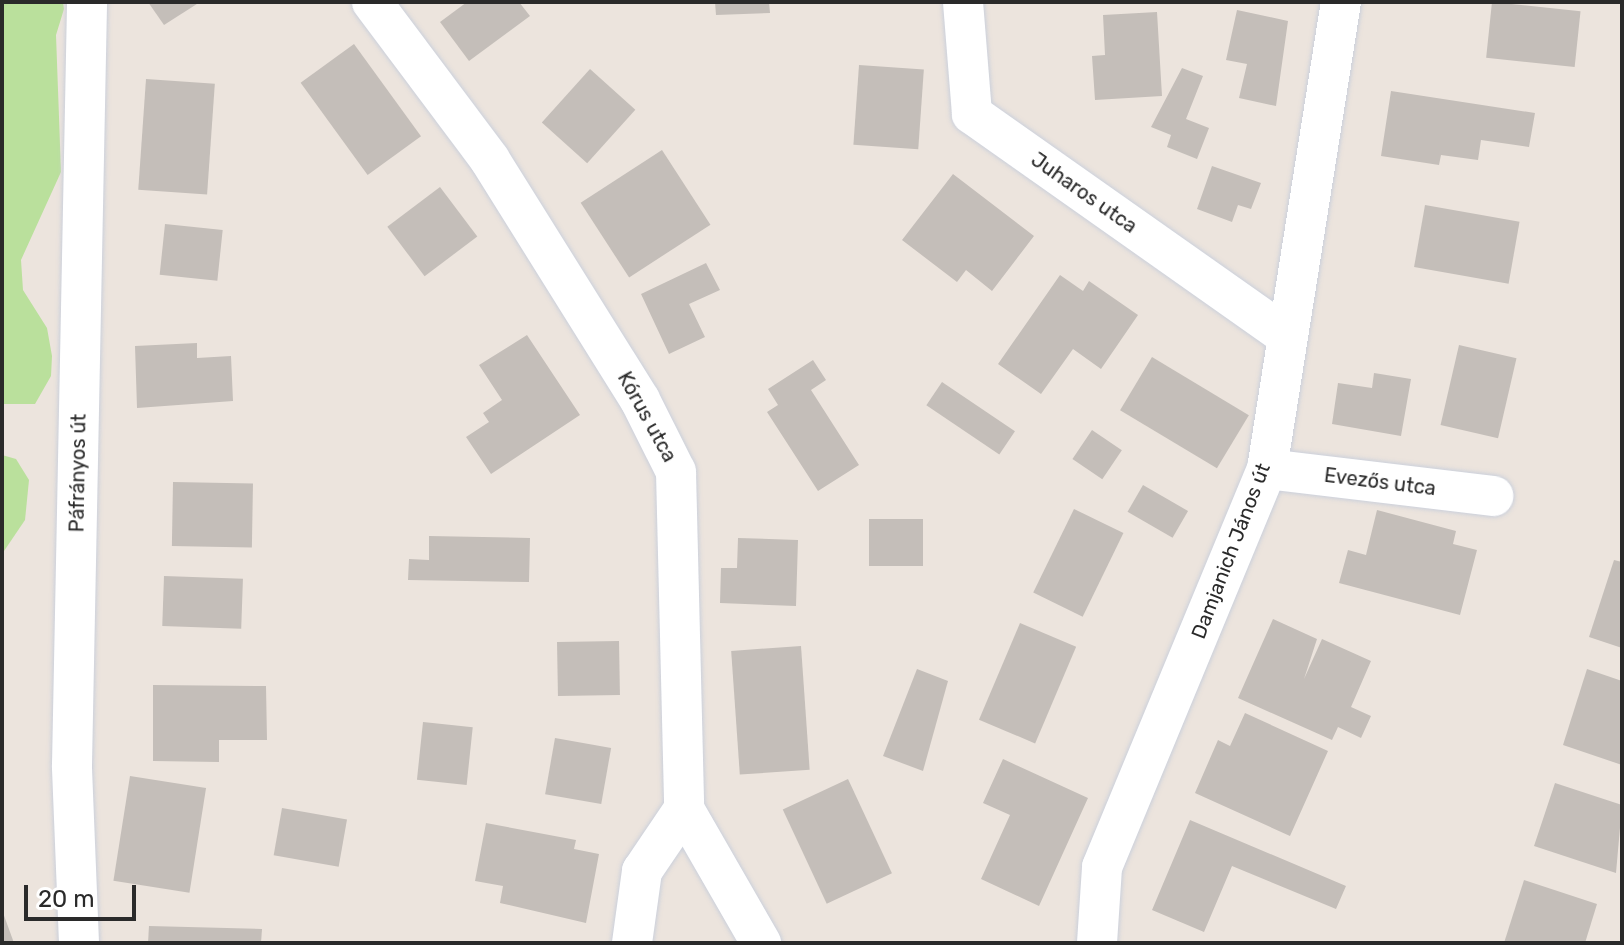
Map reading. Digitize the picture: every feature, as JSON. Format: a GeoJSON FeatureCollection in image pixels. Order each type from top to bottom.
{"type":"FeatureCollection","features":[{"type":"Feature","properties":{"kind":"street","name":"Páfrányos út"},"geometry":{"type":"LineString","coordinates":[[79,943],[72,765],[87,2]]}},
{"type":"Feature","properties":{"kind":"street","name":"Kórus utca"},"geometry":{"type":"LineString","coordinates":[[372,2],[490,160],[640,400],[676,472],[684,809]]}},
{"type":"Feature","properties":{"kind":"street","name":"Juharos utca"},"geometry":{"type":"LineString","coordinates":[[963,2],[972,114],[1287,336]]}},
{"type":"Feature","properties":{"kind":"street","name":"Damjanich János út"},"geometry":{"type":"LineString","coordinates":[[1097,943],[1102,867],[1267,469],[1341,2]]}},
{"type":"Feature","properties":{"kind":"street","name":"Evezős utca"},"geometry":{"type":"LineString","coordinates":[[1267,469],[1493,496]]}},
{"type":"Feature","properties":{"kind":"street"},"geometry":{"type":"LineString","coordinates":[[632,943],[642,871],[684,809],[761,943]]}},
{"type":"Feature","properties":{"kind":"green space"},"geometry":{"type":"Polygon","coordinates":[[[2,2],[63,2],[64,9],[56,35],[61,172],[21,260],[23,290],[47,328],[52,356],[51,376],[35,404],[2,404],[2,2]]]}},
{"type":"Feature","properties":{"kind":"green space"},"geometry":{"type":"Polygon","coordinates":[[[2,455],[16,459],[29,480],[25,520],[2,554],[2,455]]]}},
{"type":"Feature","properties":{"kind":"building"},"geometry":{"type":"Polygon","coordinates":[[[148,2],[200,2],[164,25],[148,2]]]}},
{"type":"Feature","properties":{"kind":"building"},"geometry":{"type":"Polygon","coordinates":[[[467,2],[519,2],[530,16],[469,61],[440,22],[467,2]]]}},
{"type":"Feature","properties":{"kind":"building"},"geometry":{"type":"Polygon","coordinates":[[[715,2],[769,2],[770,13],[716,15],[715,2]]]}},
{"type":"Feature","properties":{"kind":"building"},"geometry":{"type":"Polygon","coordinates":[[[1492,2],[1581,11],[1575,67],[1486,58],[1492,2]]]}},
{"type":"Feature","properties":{"kind":"building"},"geometry":{"type":"Polygon","coordinates":[[[1237,10],[1288,21],[1276,106],[1239,98],[1247,64],[1226,60],[1237,10]]]}},
{"type":"Feature","properties":{"kind":"building"},"geometry":{"type":"Polygon","coordinates":[[[1157,12],[1162,96],[1095,100],[1092,56],[1105,55],[1103,15],[1157,12]]]}},
{"type":"Feature","properties":{"kind":"building"},"geometry":{"type":"Polygon","coordinates":[[[354,44],[421,136],[368,175],[301,83],[354,44]]]}},
{"type":"Feature","properties":{"kind":"building"},"geometry":{"type":"Polygon","coordinates":[[[859,65],[924,70],[918,149],[853,145],[859,65]]]}},
{"type":"Feature","properties":{"kind":"building"},"geometry":{"type":"Polygon","coordinates":[[[1182,68],[1203,76],[1186,119],[1209,128],[1197,159],[1167,147],[1171,135],[1151,127],[1182,68]]]}},
{"type":"Feature","properties":{"kind":"building"},"geometry":{"type":"Polygon","coordinates":[[[590,69],[635,110],[587,163],[542,123],[590,69]]]}},
{"type":"Feature","properties":{"kind":"building"},"geometry":{"type":"Polygon","coordinates":[[[146,79],[215,84],[207,195],[138,190],[146,79]]]}},
{"type":"Feature","properties":{"kind":"building"},"geometry":{"type":"Polygon","coordinates":[[[1391,91],[1535,113],[1529,147],[1481,140],[1478,160],[1441,155],[1439,165],[1381,156],[1391,91]]]}},
{"type":"Feature","properties":{"kind":"building"},"geometry":{"type":"Polygon","coordinates":[[[662,150],[710,225],[629,277],[581,203],[662,150]]]}},
{"type":"Feature","properties":{"kind":"building"},"geometry":{"type":"Polygon","coordinates":[[[1212,166],[1261,183],[1251,209],[1238,205],[1232,222],[1197,209],[1212,166]]]}},
{"type":"Feature","properties":{"kind":"building"},"geometry":{"type":"Polygon","coordinates":[[[953,174],[1034,236],[992,291],[966,270],[957,282],[902,240],[953,174]]]}},
{"type":"Feature","properties":{"kind":"building"},"geometry":{"type":"Polygon","coordinates":[[[440,187],[477,237],[425,276],[387,227],[440,187]]]}},
{"type":"Feature","properties":{"kind":"building"},"geometry":{"type":"Polygon","coordinates":[[[1425,205],[1520,222],[1509,284],[1414,267],[1425,205]]]}},
{"type":"Feature","properties":{"kind":"building"},"geometry":{"type":"Polygon","coordinates":[[[165,224],[223,230],[217,281],[160,275],[165,224]]]}},
{"type":"Feature","properties":{"kind":"building"},"geometry":{"type":"Polygon","coordinates":[[[706,263],[720,290],[689,304],[705,337],[669,354],[641,294],[706,263]]]}},
{"type":"Feature","properties":{"kind":"building"},"geometry":{"type":"Polygon","coordinates":[[[1060,275],[1083,291],[1089,281],[1138,315],[1101,369],[1073,349],[1041,394],[998,364],[1060,275]]]}},
{"type":"Feature","properties":{"kind":"building"},"geometry":{"type":"Polygon","coordinates":[[[527,335],[580,415],[491,474],[466,437],[489,422],[483,413],[502,400],[479,365],[527,335]]]}},
{"type":"Feature","properties":{"kind":"building"},"geometry":{"type":"Polygon","coordinates":[[[197,343],[197,358],[231,356],[233,401],[137,408],[135,346],[197,343]]]}},
{"type":"Feature","properties":{"kind":"building"},"geometry":{"type":"Polygon","coordinates":[[[1459,345],[1516,358],[1498,438],[1441,425],[1459,345]]]}},
{"type":"Feature","properties":{"kind":"building"},"geometry":{"type":"Polygon","coordinates":[[[1152,357],[1249,415],[1217,468],[1120,410],[1152,357]]]}},
{"type":"Feature","properties":{"kind":"building"},"geometry":{"type":"Polygon","coordinates":[[[813,360],[826,380],[811,390],[859,465],[818,491],[767,412],[778,405],[768,389],[813,360]]]}},
{"type":"Feature","properties":{"kind":"building"},"geometry":{"type":"Polygon","coordinates":[[[1374,373],[1411,379],[1401,436],[1332,424],[1338,383],[1372,388],[1374,373]]]}},
{"type":"Feature","properties":{"kind":"building"},"geometry":{"type":"Polygon","coordinates":[[[942,382],[1015,431],[999,454],[926,405],[942,382]]]}},
{"type":"Feature","properties":{"kind":"building"},"geometry":{"type":"Polygon","coordinates":[[[1092,430],[1122,450],[1102,479],[1072,459],[1092,430]]]}},
{"type":"Feature","properties":{"kind":"building"},"geometry":{"type":"Polygon","coordinates":[[[173,482],[253,483],[252,547],[172,546],[173,482]]]}},
{"type":"Feature","properties":{"kind":"building"},"geometry":{"type":"Polygon","coordinates":[[[1143,485],[1188,511],[1173,538],[1128,512],[1143,485]]]}},
{"type":"Feature","properties":{"kind":"building"},"geometry":{"type":"Polygon","coordinates":[[[1074,509],[1123,533],[1083,617],[1033,593],[1074,509]]]}},
{"type":"Feature","properties":{"kind":"building"},"geometry":{"type":"Polygon","coordinates":[[[1377,510],[1456,531],[1453,544],[1477,550],[1460,615],[1339,583],[1348,550],[1366,555],[1377,510]]]}},
{"type":"Feature","properties":{"kind":"building"},"geometry":{"type":"Polygon","coordinates":[[[869,519],[923,519],[923,566],[869,566],[869,519]]]}},
{"type":"Feature","properties":{"kind":"building"},"geometry":{"type":"Polygon","coordinates":[[[429,536],[530,538],[529,582],[408,580],[409,559],[429,560],[429,536]]]}},
{"type":"Feature","properties":{"kind":"building"},"geometry":{"type":"Polygon","coordinates":[[[738,538],[798,540],[796,606],[720,603],[721,568],[737,568],[738,538]]]}},
{"type":"Feature","properties":{"kind":"building"},"geometry":{"type":"Polygon","coordinates":[[[1614,560],[1622,562],[1622,648],[1589,637],[1614,560]]]}},
{"type":"Feature","properties":{"kind":"building"},"geometry":{"type":"Polygon","coordinates":[[[164,576],[243,579],[241,629],[162,626],[164,576]]]}},
{"type":"Feature","properties":{"kind":"building"},"geometry":{"type":"Polygon","coordinates":[[[1273,619],[1317,639],[1304,679],[1322,639],[1371,661],[1351,707],[1371,716],[1361,738],[1338,727],[1332,740],[1238,698],[1273,619]]]}},
{"type":"Feature","properties":{"kind":"building"},"geometry":{"type":"Polygon","coordinates":[[[1020,623],[1076,647],[1035,743],[979,720],[1020,623]]]}},
{"type":"Feature","properties":{"kind":"building"},"geometry":{"type":"Polygon","coordinates":[[[619,641],[620,695],[558,696],[557,642],[619,641]]]}},
{"type":"Feature","properties":{"kind":"building"},"geometry":{"type":"Polygon","coordinates":[[[801,646],[810,770],[740,775],[731,651],[801,646]]]}},
{"type":"Feature","properties":{"kind":"building"},"geometry":{"type":"Polygon","coordinates":[[[917,669],[948,681],[923,771],[883,756],[917,669]]]}},
{"type":"Feature","properties":{"kind":"building"},"geometry":{"type":"Polygon","coordinates":[[[1587,669],[1622,681],[1622,765],[1563,745],[1587,669]]]}},
{"type":"Feature","properties":{"kind":"building"},"geometry":{"type":"Polygon","coordinates":[[[153,685],[266,686],[267,740],[219,740],[219,762],[153,761],[153,685]]]}},
{"type":"Feature","properties":{"kind":"building"},"geometry":{"type":"Polygon","coordinates":[[[1245,713],[1328,751],[1290,836],[1195,793],[1218,740],[1230,746],[1245,713]]]}},
{"type":"Feature","properties":{"kind":"building"},"geometry":{"type":"Polygon","coordinates":[[[423,722],[473,727],[467,785],[417,780],[423,722]]]}},
{"type":"Feature","properties":{"kind":"building"},"geometry":{"type":"Polygon","coordinates":[[[555,738],[611,748],[601,804],[545,794],[555,738]]]}},
{"type":"Feature","properties":{"kind":"building"},"geometry":{"type":"Polygon","coordinates":[[[1003,759],[1088,798],[1039,906],[981,879],[1010,815],[983,803],[1003,759]]]}},
{"type":"Feature","properties":{"kind":"building"},"geometry":{"type":"Polygon","coordinates":[[[130,776],[206,788],[189,893],[113,881],[130,776]]]}},
{"type":"Feature","properties":{"kind":"building"},"geometry":{"type":"Polygon","coordinates":[[[848,779],[892,873],[827,904],[783,809],[848,779]]]}},
{"type":"Feature","properties":{"kind":"building"},"geometry":{"type":"Polygon","coordinates":[[[1555,783],[1622,805],[1616,873],[1534,846],[1555,783]]]}},
{"type":"Feature","properties":{"kind":"building"},"geometry":{"type":"Polygon","coordinates":[[[282,808],[347,819],[339,867],[274,855],[282,808]]]}},
{"type":"Feature","properties":{"kind":"building"},"geometry":{"type":"Polygon","coordinates":[[[1190,820],[1346,886],[1336,909],[1232,866],[1204,932],[1152,910],[1190,820]]]}},
{"type":"Feature","properties":{"kind":"building"},"geometry":{"type":"Polygon","coordinates":[[[486,823],[576,840],[574,849],[599,854],[586,923],[500,903],[503,886],[475,881],[486,823]]]}},
{"type":"Feature","properties":{"kind":"building"},"geometry":{"type":"Polygon","coordinates":[[[1524,880],[1597,904],[1585,943],[1504,943],[1524,880]]]}},
{"type":"Feature","properties":{"kind":"building"},"geometry":{"type":"Polygon","coordinates":[[[2,910],[14,943],[2,943],[2,910]]]}},
{"type":"Feature","properties":{"kind":"building"},"geometry":{"type":"Polygon","coordinates":[[[149,926],[262,929],[261,943],[148,943],[149,926]]]}}]}
